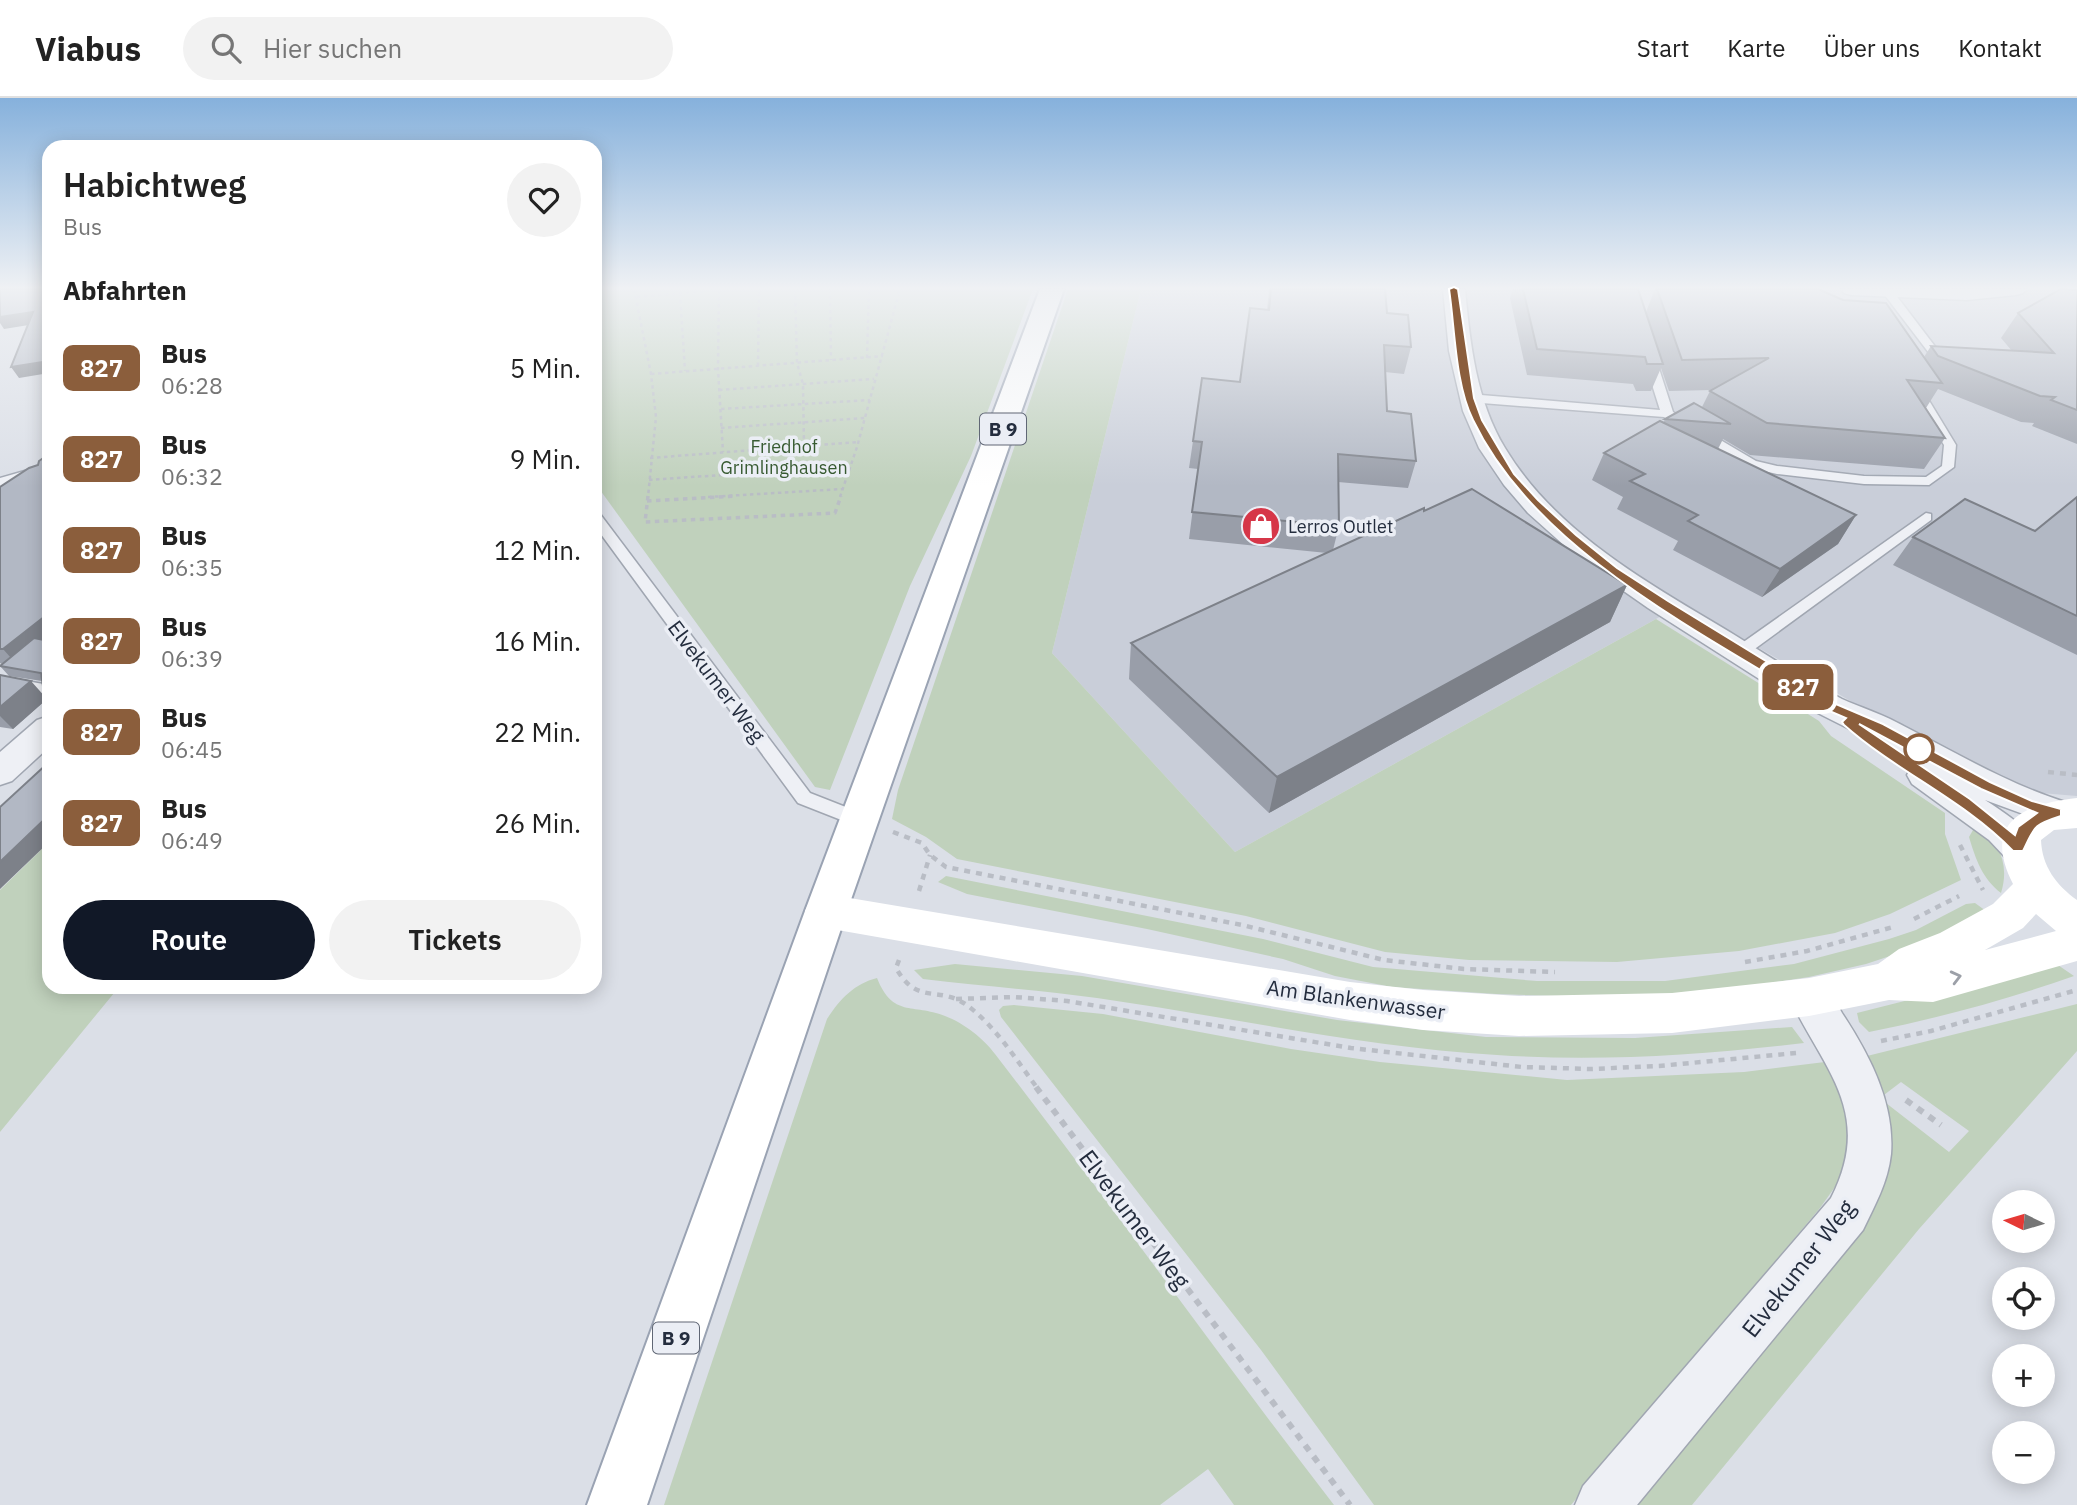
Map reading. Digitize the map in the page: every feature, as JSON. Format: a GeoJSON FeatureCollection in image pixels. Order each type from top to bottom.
{"type":"FeatureCollection","features":[{"type":"Feature","properties":{"kind":"main road","name":"B 9"},"geometry":{"type":"LineString","coordinates":[[617,1505],[826,911],[1028,355]]}},
{"type":"Feature","properties":{"kind":"main road"},"geometry":{"type":"LineString","coordinates":[[2067,813],[2038,818],[2023,830],[2018,847],[2024,869],[2036,887],[2077,923]]}},
{"type":"Feature","properties":{"kind":"main road","name":"Am Blankenwasser"},"geometry":{"type":"LineString","coordinates":[[1889,981],[1914,962],[1955,946],[2008,916],[2036,887]]}},
{"type":"Feature","properties":{"kind":"main road","name":"Am Blankenwasser"},"geometry":{"type":"LineString","coordinates":[[826,911],[1279,989],[1423,1010],[1519,1016],[1622,1016],[1809,998],[1889,981],[1933,983],[2077,943]]}},
{"type":"Feature","properties":{"kind":"street"},"geometry":{"type":"LineString","coordinates":[[1463,355],[1469,398],[1491,448],[1534,503],[1613,570],[1831,707],[1879,727],[1985,785],[2029,805],[2067,813]]}},
{"type":"Feature","properties":{"kind":"street"},"geometry":{"type":"LineString","coordinates":[[0,486],[42,474]]}},
{"type":"Feature","properties":{"kind":"street"},"geometry":{"type":"LineString","coordinates":[[1831,707],[1866,737],[2002,830],[2018,847]]}},
{"type":"Feature","properties":{"kind":"street"},"geometry":{"type":"LineString","coordinates":[[0,772],[42,734]]}},
{"type":"Feature","properties":{"kind":"street","name":"Elvekumer Weg"},"geometry":{"type":"LineString","coordinates":[[1602,1505],[1847,1214],[1863,1182],[1870,1139],[1864,1098],[1843,1048],[1809,998]]}},
{"type":"Feature","properties":{"kind":"lane"},"geometry":{"type":"LineString","coordinates":[[1648,355],[1667,414]]}},
{"type":"Feature","properties":{"kind":"lane"},"geometry":{"type":"LineString","coordinates":[[1469,398],[1667,414],[1752,464],[1777,470],[1864,480],[1929,481],[1948,467],[1950,445],[1910,379]]}},
{"type":"Feature","properties":{"kind":"lane"},"geometry":{"type":"LineString","coordinates":[[1740,652],[1926,517]]}},
{"type":"Feature","properties":{"kind":"lane","name":"Elvekumer Weg"},"geometry":{"type":"LineString","coordinates":[[602,526],[804,798],[860,820]]}},
{"type":"Feature","properties":{"kind":"lane"},"geometry":{"type":"LineString","coordinates":[[1,682],[42,690]]}},
{"type":"Feature","properties":{"kind":"path"},"geometry":{"type":"LineString","coordinates":[[647,355],[656,417],[645,522],[835,513],[883,356],[651,374]]}},
{"type":"Feature","properties":{"kind":"path"},"geometry":{"type":"LineString","coordinates":[[684,355],[685,371]]}},
{"type":"Feature","properties":{"kind":"path"},"geometry":{"type":"LineString","coordinates":[[718,355],[723,452]]}},
{"type":"Feature","properties":{"kind":"path"},"geometry":{"type":"LineString","coordinates":[[758,355],[758,366]]}},
{"type":"Feature","properties":{"kind":"path"},"geometry":{"type":"LineString","coordinates":[[797,355],[803,384],[804,446]]}},
{"type":"Feature","properties":{"kind":"path"},"geometry":{"type":"LineString","coordinates":[[831,355],[831,360]]}},
{"type":"Feature","properties":{"kind":"path"},"geometry":{"type":"LineString","coordinates":[[719,390],[874,379]]}},
{"type":"Feature","properties":{"kind":"path"},"geometry":{"type":"LineString","coordinates":[[720,409],[870,400]]}},
{"type":"Feature","properties":{"kind":"path"},"geometry":{"type":"LineString","coordinates":[[722,428],[865,418]]}},
{"type":"Feature","properties":{"kind":"path"},"geometry":{"type":"LineString","coordinates":[[650,458],[858,442]]}},
{"type":"Feature","properties":{"kind":"path"},"geometry":{"type":"LineString","coordinates":[[649,480],[850,466]]}},
{"type":"Feature","properties":{"kind":"path"},"geometry":{"type":"LineString","coordinates":[[647,501],[843,489]]}},
{"type":"Feature","properties":{"kind":"path"},"geometry":{"type":"LineString","coordinates":[[860,820],[922,843],[930,855],[946,867],[1242,925],[1384,960],[1464,969],[1560,972]]}},
{"type":"Feature","properties":{"kind":"path"},"geometry":{"type":"LineString","coordinates":[[1907,922],[1967,892]]}},
{"type":"Feature","properties":{"kind":"path"},"geometry":{"type":"LineString","coordinates":[[1732,964],[1807,951],[1895,926]]}},
{"type":"Feature","properties":{"kind":"path","name":"Elvekumer Weg"},"geometry":{"type":"LineString","coordinates":[[896,968],[902,982],[914,991],[956,999],[1001,1040],[1350,1505]]}},
{"type":"Feature","properties":{"kind":"path"},"geometry":{"type":"LineString","coordinates":[[1843,1048],[1931,1031],[2077,990]]}},
{"type":"Feature","properties":{"kind":"shaded area"},"geometry":{"type":"Polygon","coordinates":[[[1125,355],[2077,355],[2077,796],[2004,790],[1683,604],[1235,852],[1052,653],[1125,355]]]}},
{"type":"Feature","properties":{"kind":"green space","name":"Friedhof Grimlinghausen"},"geometry":{"type":"Polygon","coordinates":[[[602,355],[1009,355],[971,456],[910,586],[830,790],[815,787],[602,493],[602,355]]]}},
{"type":"Feature","properties":{"kind":"green space"},"geometry":{"type":"Polygon","coordinates":[[[1046,355],[1125,355],[1052,653],[1235,852],[1656,619],[1819,721],[1831,736],[1945,813],[1945,834],[1961,880],[1890,914],[1835,933],[1739,951],[1617,962],[1469,960],[1385,952],[1246,916],[957,859],[926,837],[892,819],[898,790],[1046,355]]]}},
{"type":"Feature","properties":{"kind":"green space"},"geometry":{"type":"Polygon","coordinates":[[[1977,823],[2001,854],[2004,872],[2001,893],[1984,875],[1974,853],[1969,837],[1977,823]]]}},
{"type":"Feature","properties":{"kind":"green space"},"geometry":{"type":"Polygon","coordinates":[[[42,846],[42,994],[113,994],[0,1132],[0,890],[42,846]]]}},
{"type":"Feature","properties":{"kind":"green space"},"geometry":{"type":"Polygon","coordinates":[[[946,876],[1263,939],[1373,967],[1537,981],[1665,981],[1794,964],[1916,930],[1966,904],[1975,903],[1986,911],[1932,942],[1866,964],[1809,977],[1712,992],[1622,998],[1496,994],[1392,987],[1335,976],[1283,959],[967,894],[938,882],[946,876]]]}},
{"type":"Feature","properties":{"kind":"green space"},"geometry":{"type":"Polygon","coordinates":[[[2055,963],[2074,976],[1998,1001],[1895,1027],[1869,1032],[1859,1022],[1857,1013],[2055,963]]]}},
{"type":"Feature","properties":{"kind":"green space"},"geometry":{"type":"Polygon","coordinates":[[[955,964],[1082,976],[1337,1020],[1486,1037],[1635,1038],[1792,1027],[1804,1043],[1689,1054],[1574,1058],[1447,1051],[1347,1038],[1097,998],[923,979],[914,970],[955,964]]]}},
{"type":"Feature","properties":{"kind":"green space"},"geometry":{"type":"Polygon","coordinates":[[[877,978],[883,991],[897,1004],[952,1019],[973,1032],[990,1048],[1334,1505],[1234,1505],[1208,1469],[1160,1505],[664,1505],[827,1019],[848,993],[877,978]]]}},
{"type":"Feature","properties":{"kind":"green space"},"geometry":{"type":"Polygon","coordinates":[[[2077,1004],[2077,1051],[1919,1229],[1692,1505],[1632,1505],[1864,1229],[1885,1183],[1889,1141],[1884,1108],[1886,1103],[1949,1152],[1969,1131],[1901,1082],[1880,1098],[1867,1056],[2077,1004]]]}},
{"type":"Feature","properties":{"kind":"green space"},"geometry":{"type":"Polygon","coordinates":[[[1003,1006],[1103,1014],[1291,1049],[1380,1062],[1567,1080],[1744,1072],[1833,1061],[1851,1123],[1847,1170],[1820,1208],[1571,1505],[1374,1505],[1261,1350],[1001,1017],[999,1010],[1003,1006]]]}},
{"type":"Feature","properties":{"kind":"building"},"geometry":{"type":"Polygon","coordinates":[[[16,355],[42,355],[42,362],[11,367],[16,355]]]}},
{"type":"Feature","properties":{"kind":"building"},"geometry":{"type":"Polygon","coordinates":[[[1244,355],[1384,355],[1387,411],[1411,414],[1416,461],[1338,454],[1339,526],[1192,512],[1202,442],[1193,441],[1202,378],[1240,382],[1244,355]]]}},
{"type":"Feature","properties":{"kind":"building"},"geometry":{"type":"Polygon","coordinates":[[[1613,355],[1660,355],[1663,364],[1647,364],[1645,357],[1613,355]]]}},
{"type":"Feature","properties":{"kind":"building"},"geometry":{"type":"Polygon","coordinates":[[[1680,355],[1922,355],[1942,383],[1907,380],[1945,438],[1767,423],[1710,391],[1769,358],[1682,360],[1680,355]]]}},
{"type":"Feature","properties":{"kind":"building"},"geometry":{"type":"Polygon","coordinates":[[[2077,355],[2077,410],[2051,400],[2055,397],[2040,396],[1938,356],[2077,355]]]}},
{"type":"Feature","properties":{"kind":"building"},"geometry":{"type":"Polygon","coordinates":[[[1694,403],[1731,424],[1665,419],[1694,403]]]}},
{"type":"Feature","properties":{"kind":"building"},"geometry":{"type":"Polygon","coordinates":[[[1660,421],[1856,515],[1780,569],[1688,521],[1698,515],[1630,481],[1645,474],[1604,453],[1660,421]]]}},
{"type":"Feature","properties":{"kind":"building"},"geometry":{"type":"Polygon","coordinates":[[[42,459],[42,618],[0,649],[0,487],[38,465],[42,459]]]}},
{"type":"Feature","properties":{"kind":"building"},"geometry":{"type":"Polygon","coordinates":[[[1472,489],[1627,585],[1277,777],[1131,643],[1424,508],[1424,511],[1472,489]]]}},
{"type":"Feature","properties":{"kind":"building"},"geometry":{"type":"Polygon","coordinates":[[[2077,497],[2077,616],[1913,537],[1965,499],[2035,531],[2077,497]]]}},
{"type":"Feature","properties":{"kind":"building"},"geometry":{"type":"Polygon","coordinates":[[[34,638],[42,640],[42,680],[41,673],[0,666],[34,638]]]}},
{"type":"Feature","properties":{"kind":"building"},"geometry":{"type":"Polygon","coordinates":[[[0,675],[31,681],[0,707],[0,675]]]}},
{"type":"Feature","properties":{"kind":"building"},"geometry":{"type":"Polygon","coordinates":[[[42,768],[42,822],[0,862],[0,807],[42,768]]]}},
{"type":"Feature","properties":{"kind":"bus line","name":"827"},"geometry":{"type":"LineString","coordinates":[[1463,355],[1469,398],[1491,448],[1534,503],[1572,538],[1613,570],[1831,707],[1879,727],[1985,785],[2029,805],[2056,813],[2038,818],[2023,830],[2018,847],[2002,830],[1966,803],[1866,737],[1848,722]]}},
{"type":"Feature","properties":{"kind":"place","name":"Lerros Outlet"},"geometry":{"type":"Point","coordinates":[1261,526]}}]}
